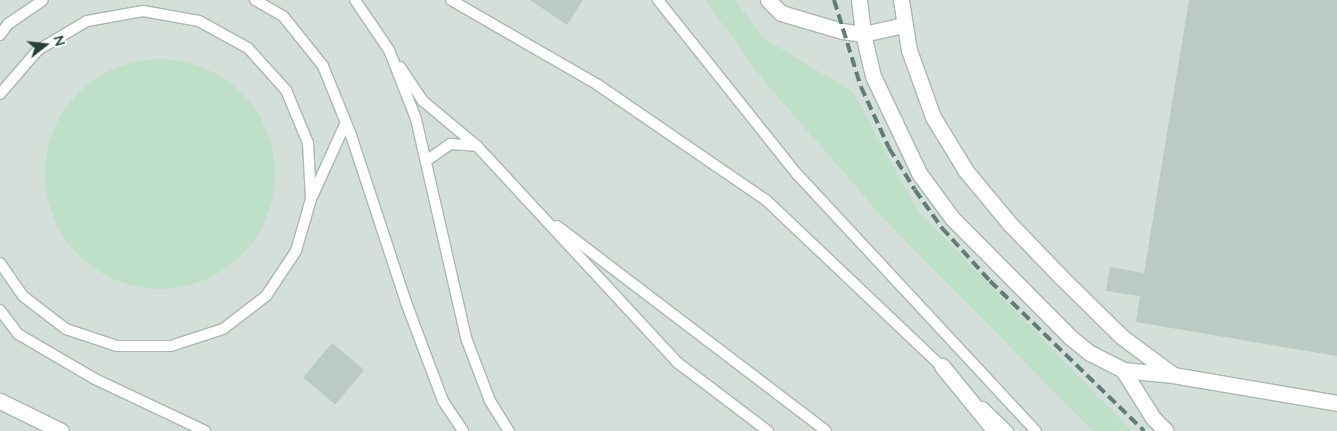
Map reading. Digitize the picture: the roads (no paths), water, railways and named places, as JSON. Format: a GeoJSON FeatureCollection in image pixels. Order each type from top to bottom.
{"type":"FeatureCollection","features":[{"type":"Feature","properties":{"kind":"street"},"geometry":{"type":"LineString","coordinates":[[768,0],[781,13],[862,34],[904,25]]}},
{"type":"Feature","properties":{"kind":"street"},"geometry":{"type":"LineString","coordinates":[[860,0],[862,34],[873,76],[919,173],[952,218],[1070,337],[1090,354],[1123,370],[1173,375],[1337,403]]}},
{"type":"Feature","properties":{"kind":"street"},"geometry":{"type":"LineString","coordinates":[[902,0],[909,50],[933,118],[966,171],[1010,224],[1122,338],[1173,375]]}},
{"type":"Feature","properties":{"kind":"street"},"geometry":{"type":"LineString","coordinates":[[942,366],[995,431]]}},
{"type":"Feature","properties":{"kind":"street"},"geometry":{"type":"LineString","coordinates":[[1123,370],[1153,418],[1166,431]]}},
{"type":"Feature","properties":{"kind":"street"},"geometry":{"type":"LineString","coordinates":[[0,402],[61,431]]}},
{"type":"Feature","properties":{"kind":"lane"},"geometry":{"type":"LineString","coordinates":[[0,34],[8,24],[43,0]]}},
{"type":"Feature","properties":{"kind":"lane"},"geometry":{"type":"LineString","coordinates":[[255,0],[283,16],[323,66],[346,122],[423,349],[444,401],[464,431]]}},
{"type":"Feature","properties":{"kind":"lane"},"geometry":{"type":"LineString","coordinates":[[355,0],[423,101],[477,146],[678,363],[768,431]]}},
{"type":"Feature","properties":{"kind":"lane"},"geometry":{"type":"LineString","coordinates":[[451,0],[598,85],[766,200],[1008,431]]}},
{"type":"Feature","properties":{"kind":"lane"},"geometry":{"type":"LineString","coordinates":[[658,0],[797,174],[1036,431]]}},
{"type":"Feature","properties":{"kind":"lane"},"geometry":{"type":"LineString","coordinates":[[0,94],[38,50],[87,22],[143,11],[199,21],[248,48],[286,90],[308,142],[311,199]]}},
{"type":"Feature","properties":{"kind":"lane"},"geometry":{"type":"LineString","coordinates":[[389,50],[416,119],[466,338],[490,400],[509,431]]}},
{"type":"Feature","properties":{"kind":"lane"},"geometry":{"type":"LineString","coordinates":[[0,263],[23,296],[66,329],[117,346],[171,346],[223,329],[266,296],[296,251],[311,199],[346,122]]}},
{"type":"Feature","properties":{"kind":"lane"},"geometry":{"type":"LineString","coordinates":[[426,161],[450,144],[477,146]]}},
{"type":"Feature","properties":{"kind":"lane"},"geometry":{"type":"LineString","coordinates":[[527,202],[826,431]]}},
{"type":"Feature","properties":{"kind":"lane"},"geometry":{"type":"LineString","coordinates":[[0,310],[18,334],[95,379],[205,431]]}},
{"type":"Feature","properties":{"kind":"railway"},"geometry":{"type":"LineString","coordinates":[[834,0],[861,87],[889,148],[915,190],[942,228],[990,281],[1144,431]]}}]}
